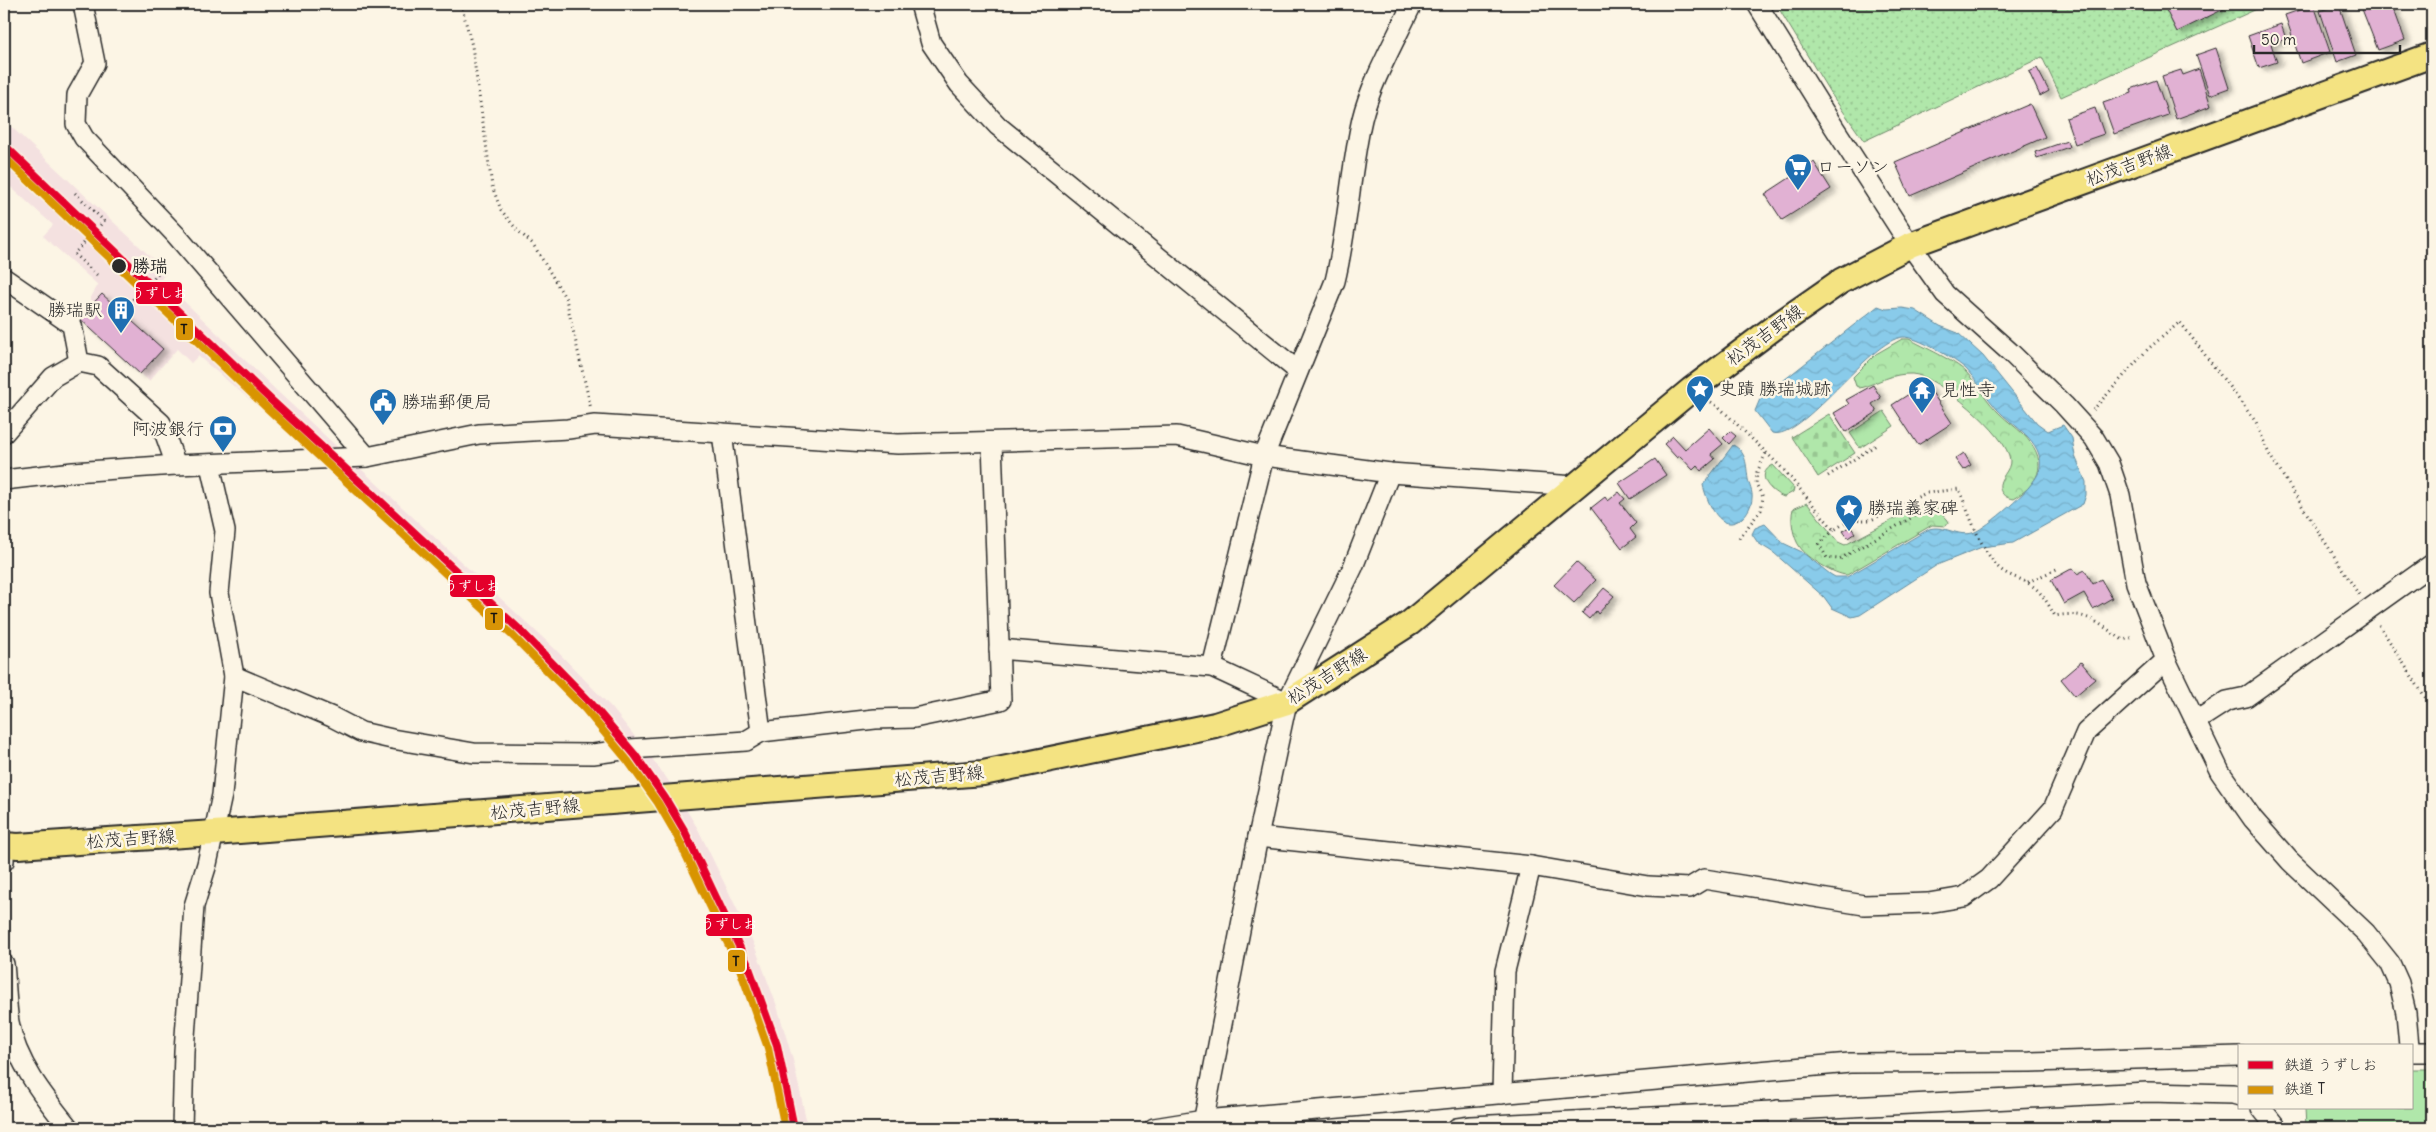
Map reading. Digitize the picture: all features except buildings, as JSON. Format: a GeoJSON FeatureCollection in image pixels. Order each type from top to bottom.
{"type":"FeatureCollection","features":[{"type":"Feature","properties":{"kind":"main road","name":"松茂吉野線"},"geometry":{"type":"LineString","coordinates":[[4,845],[18,846],[214,834],[983,773],[1215,725],[1288,702],[1410,624],[1692,390],[1772,328],[1841,281],[1910,244],[2432,55]]}},
{"type":"Feature","properties":{"kind":"street"},"geometry":{"type":"LineString","coordinates":[[83,4],[95,63],[77,95],[76,124],[84,138],[176,235],[367,457]]}},
{"type":"Feature","properties":{"kind":"street"},"geometry":{"type":"LineString","coordinates":[[920,4],[931,43],[959,84],[998,126],[1298,371]]}},
{"type":"Feature","properties":{"kind":"street"},"geometry":{"type":"LineString","coordinates":[[1212,667],[1264,456],[1335,281],[1342,254],[1363,118],[1381,70],[1412,4]]}},
{"type":"Feature","properties":{"kind":"street"},"geometry":{"type":"LineString","coordinates":[[1757,4],[1910,244],[1945,294],[2011,353],[2094,438],[2109,462],[2120,495],[2136,583],[2166,660],[2220,772],[2253,819],[2290,861],[2366,933],[2390,963],[2399,983],[2406,1013],[2409,1044]]}},
{"type":"Feature","properties":{"kind":"street"},"geometry":{"type":"LineString","coordinates":[[4,278],[72,325],[79,362]]}},
{"type":"Feature","properties":{"kind":"street"},"geometry":{"type":"LineString","coordinates":[[4,433],[53,377],[79,362],[98,366],[161,424],[176,465]]}},
{"type":"Feature","properties":{"kind":"street"},"geometry":{"type":"LineString","coordinates":[[4,480],[73,472],[176,465],[367,457],[479,434],[568,429],[595,425],[898,444],[1177,436],[1264,456],[1390,473],[1575,486]]}},
{"type":"Feature","properties":{"kind":"street"},"geometry":{"type":"LineString","coordinates":[[722,433],[761,732]]}},
{"type":"Feature","properties":{"kind":"street"},"geometry":{"type":"LineString","coordinates":[[234,676],[332,717],[361,732],[474,753],[593,754],[746,741],[761,732],[875,719],[914,718],[1001,700],[992,442]]}},
{"type":"Feature","properties":{"kind":"street"},"geometry":{"type":"LineString","coordinates":[[182,1128],[184,1051],[194,906],[214,834],[222,795],[234,676],[220,593],[225,531],[210,465]]}},
{"type":"Feature","properties":{"kind":"street"},"geometry":{"type":"LineString","coordinates":[[1203,1124],[1258,837],[1288,702],[1353,567],[1390,473]]}},
{"type":"Feature","properties":{"kind":"street"},"geometry":{"type":"LineString","coordinates":[[2196,722],[2226,701],[2246,698],[2432,564]]}},
{"type":"Feature","properties":{"kind":"street"},"geometry":{"type":"LineString","coordinates":[[999,649],[1212,667],[1288,702]]}},
{"type":"Feature","properties":{"kind":"street"},"geometry":{"type":"LineString","coordinates":[[1258,837],[1531,866],[1648,886],[1689,888],[1704,879],[1864,905],[1928,903],[1964,897],[1989,879],[2053,809],[2086,732],[2166,660]]}},
{"type":"Feature","properties":{"kind":"street"},"geometry":{"type":"LineString","coordinates":[[4,845],[4,861]]}},
{"type":"Feature","properties":{"kind":"street"},"geometry":{"type":"LineString","coordinates":[[1502,1094],[1505,970],[1531,866]]}},
{"type":"Feature","properties":{"kind":"street"},"geometry":{"type":"LineString","coordinates":[[4,964],[9,1024],[24,1064],[43,1095],[69,1128]]}},
{"type":"Feature","properties":{"kind":"street"},"geometry":{"type":"LineString","coordinates":[[2414,1052],[2432,1052]]}},
{"type":"Feature","properties":{"kind":"street"},"geometry":{"type":"LineString","coordinates":[[1154,1128],[1203,1124],[1320,1120],[1502,1094],[1850,1063],[2030,1062],[2238,1056]]}},
{"type":"Feature","properties":{"kind":"street"},"geometry":{"type":"LineString","coordinates":[[1458,1128],[2148,1092],[2238,1095]]}},
{"type":"Feature","properties":{"kind":"street"},"geometry":{"type":"LineString","coordinates":[[1778,1110],[1780,1128]]}},
{"type":"Feature","properties":{"kind":"street"},"geometry":{"type":"LineString","coordinates":[[2263,1110],[2277,1128]]}},
{"type":"Feature","properties":{"kind":"path"},"geometry":{"type":"LineString","coordinates":[[461,4],[472,46],[492,186],[501,210],[517,230],[533,244],[566,299],[595,425]]}},
{"type":"Feature","properties":{"kind":"path"},"geometry":{"type":"LineString","coordinates":[[75,193],[104,221],[74,254],[97,275]]}},
{"type":"Feature","properties":{"kind":"path"},"geometry":{"type":"LineString","coordinates":[[129,303],[159,273],[147,262]]}},
{"type":"Feature","properties":{"kind":"path"},"geometry":{"type":"LineString","coordinates":[[2081,424],[2148,350],[2180,322],[2256,422],[2269,454],[2432,708]]}},
{"type":"Feature","properties":{"kind":"path"},"geometry":{"type":"LineString","coordinates":[[1692,390],[1719,407],[1783,469],[1834,530]]}},
{"type":"Feature","properties":{"kind":"path"},"geometry":{"type":"LineString","coordinates":[[1828,476],[1876,445]]}},
{"type":"Feature","properties":{"kind":"path"},"geometry":{"type":"LineString","coordinates":[[1739,538],[1761,510],[1763,498],[1756,484],[1757,472],[1766,453]]}},
{"type":"Feature","properties":{"kind":"path"},"geometry":{"type":"LineString","coordinates":[[1933,505],[1840,559],[1827,558],[1819,544],[1834,530],[1850,520],[1871,520],[1926,493],[1959,489],[1975,528],[1997,566],[2007,575],[2027,582],[2041,593],[2054,616],[2070,613],[2083,615],[2097,621],[2123,640],[2131,638]]}},
{"type":"Feature","properties":{"kind":"path"},"geometry":{"type":"LineString","coordinates":[[2027,582],[2059,568]]}},
{"type":"Feature","properties":{"kind":"shaded area"},"geometry":{"type":"Polygon","coordinates":[[[4,120],[167,272],[161,279],[278,392],[555,649],[612,708],[644,748],[668,780],[698,829],[753,942],[777,1006],[793,1060],[808,1128],[782,1128],[772,1066],[757,1016],[732,952],[678,841],[648,790],[620,751],[541,664],[321,460],[198,356],[191,363],[177,349],[149,381],[79,318],[94,303],[90,299],[98,285],[43,236],[53,225],[4,181],[4,120]]]}},
{"type":"Feature","properties":{"kind":"green space"},"geometry":{"type":"Polygon","coordinates":[[[1776,4],[2268,4],[2061,97],[2042,57],[1864,141],[1829,91],[1776,4]]]}},
{"type":"Feature","properties":{"kind":"green space"},"geometry":{"type":"Polygon","coordinates":[[[1902,339],[1909,339],[1947,359],[1966,372],[1995,409],[2031,443],[2039,461],[2039,470],[2031,485],[2023,492],[2013,499],[2003,494],[2000,484],[2010,464],[2006,449],[1985,422],[1938,384],[1923,377],[1905,374],[1860,388],[1856,386],[1853,377],[1876,354],[1902,339]]]}},
{"type":"Feature","properties":{"kind":"green space"},"geometry":{"type":"Polygon","coordinates":[[[1884,411],[1894,426],[1860,448],[1850,433],[1884,411]]]}},
{"type":"Feature","properties":{"kind":"green space"},"geometry":{"type":"Polygon","coordinates":[[[1829,414],[1855,453],[1818,477],[1792,437],[1829,414]]]}},
{"type":"Feature","properties":{"kind":"green space"},"geometry":{"type":"Polygon","coordinates":[[[1773,465],[1794,488],[1793,492],[1784,497],[1774,492],[1766,483],[1765,474],[1767,469],[1773,465]]]}},
{"type":"Feature","properties":{"kind":"green space"},"geometry":{"type":"Polygon","coordinates":[[[1926,502],[1932,503],[1947,519],[1949,522],[1946,526],[1932,525],[1847,575],[1828,569],[1808,556],[1798,543],[1793,528],[1793,509],[1807,503],[1838,542],[1845,545],[1926,502]]]}},
{"type":"Feature","properties":{"kind":"green space"},"geometry":{"type":"Polygon","coordinates":[[[2414,1069],[2432,1069],[2432,1128],[2306,1128],[2305,1110],[2414,1110],[2414,1069]]]}},
{"type":"Feature","properties":{"kind":"water"},"geometry":{"type":"Polygon","coordinates":[[[1878,306],[1886,309],[1902,308],[1915,310],[1940,326],[1958,333],[1983,356],[2037,423],[2048,431],[2063,425],[2072,438],[2075,456],[2086,482],[2086,495],[2083,504],[2013,543],[1982,547],[1937,565],[1860,615],[1852,617],[1832,608],[1824,597],[1774,553],[1758,543],[1752,534],[1755,528],[1765,524],[1783,543],[1802,552],[1830,574],[1835,577],[1847,577],[1929,529],[1941,528],[1965,534],[1977,531],[2003,512],[2032,484],[2040,468],[2040,458],[2032,442],[1997,409],[1967,370],[1955,360],[1936,349],[1917,340],[1903,337],[1889,342],[1873,354],[1800,422],[1785,432],[1772,433],[1755,411],[1760,399],[1878,306]]]}},
{"type":"Feature","properties":{"kind":"water"},"geometry":{"type":"Polygon","coordinates":[[[1733,445],[1741,451],[1745,459],[1752,498],[1744,516],[1728,523],[1716,515],[1703,485],[1733,445]]]}},
{"type":"Feature","properties":{"kind":"rail line","name":"うずしお"},"geometry":{"type":"LineString","coordinates":[[4,145],[271,400],[521,631],[591,703],[635,755],[665,798],[684,830],[748,965],[777,1045],[794,1128]]}},
{"type":"Feature","properties":{"kind":"rail line","name":"T"},"geometry":{"type":"LineString","coordinates":[[4,157],[265,406],[514,637],[585,709],[628,761],[658,803],[676,834],[740,969],[768,1048],[785,1128]]}},
{"type":"Feature","properties":{"kind":"place","name":"ローソン"},"geometry":{"type":"Point","coordinates":[1798,191]}},
{"type":"Feature","properties":{"kind":"place","name":"勝瑞"},"geometry":{"type":"Point","coordinates":[119,266]}},
{"type":"Feature","properties":{"kind":"place","name":"勝瑞駅"},"geometry":{"type":"Point","coordinates":[121,334]}},
{"type":"Feature","properties":{"kind":"place","name":"史蹟 勝瑞城跡"},"geometry":{"type":"Point","coordinates":[1700,413]}},
{"type":"Feature","properties":{"kind":"place","name":"見性寺"},"geometry":{"type":"Point","coordinates":[1922,414]}},
{"type":"Feature","properties":{"kind":"place","name":"勝瑞郵便局"},"geometry":{"type":"Point","coordinates":[383,426]}},
{"type":"Feature","properties":{"kind":"place","name":"阿波銀行"},"geometry":{"type":"Point","coordinates":[223,453]}},
{"type":"Feature","properties":{"kind":"place","name":"勝瑞義家碑"},"geometry":{"type":"Point","coordinates":[1849,532]}}]}
